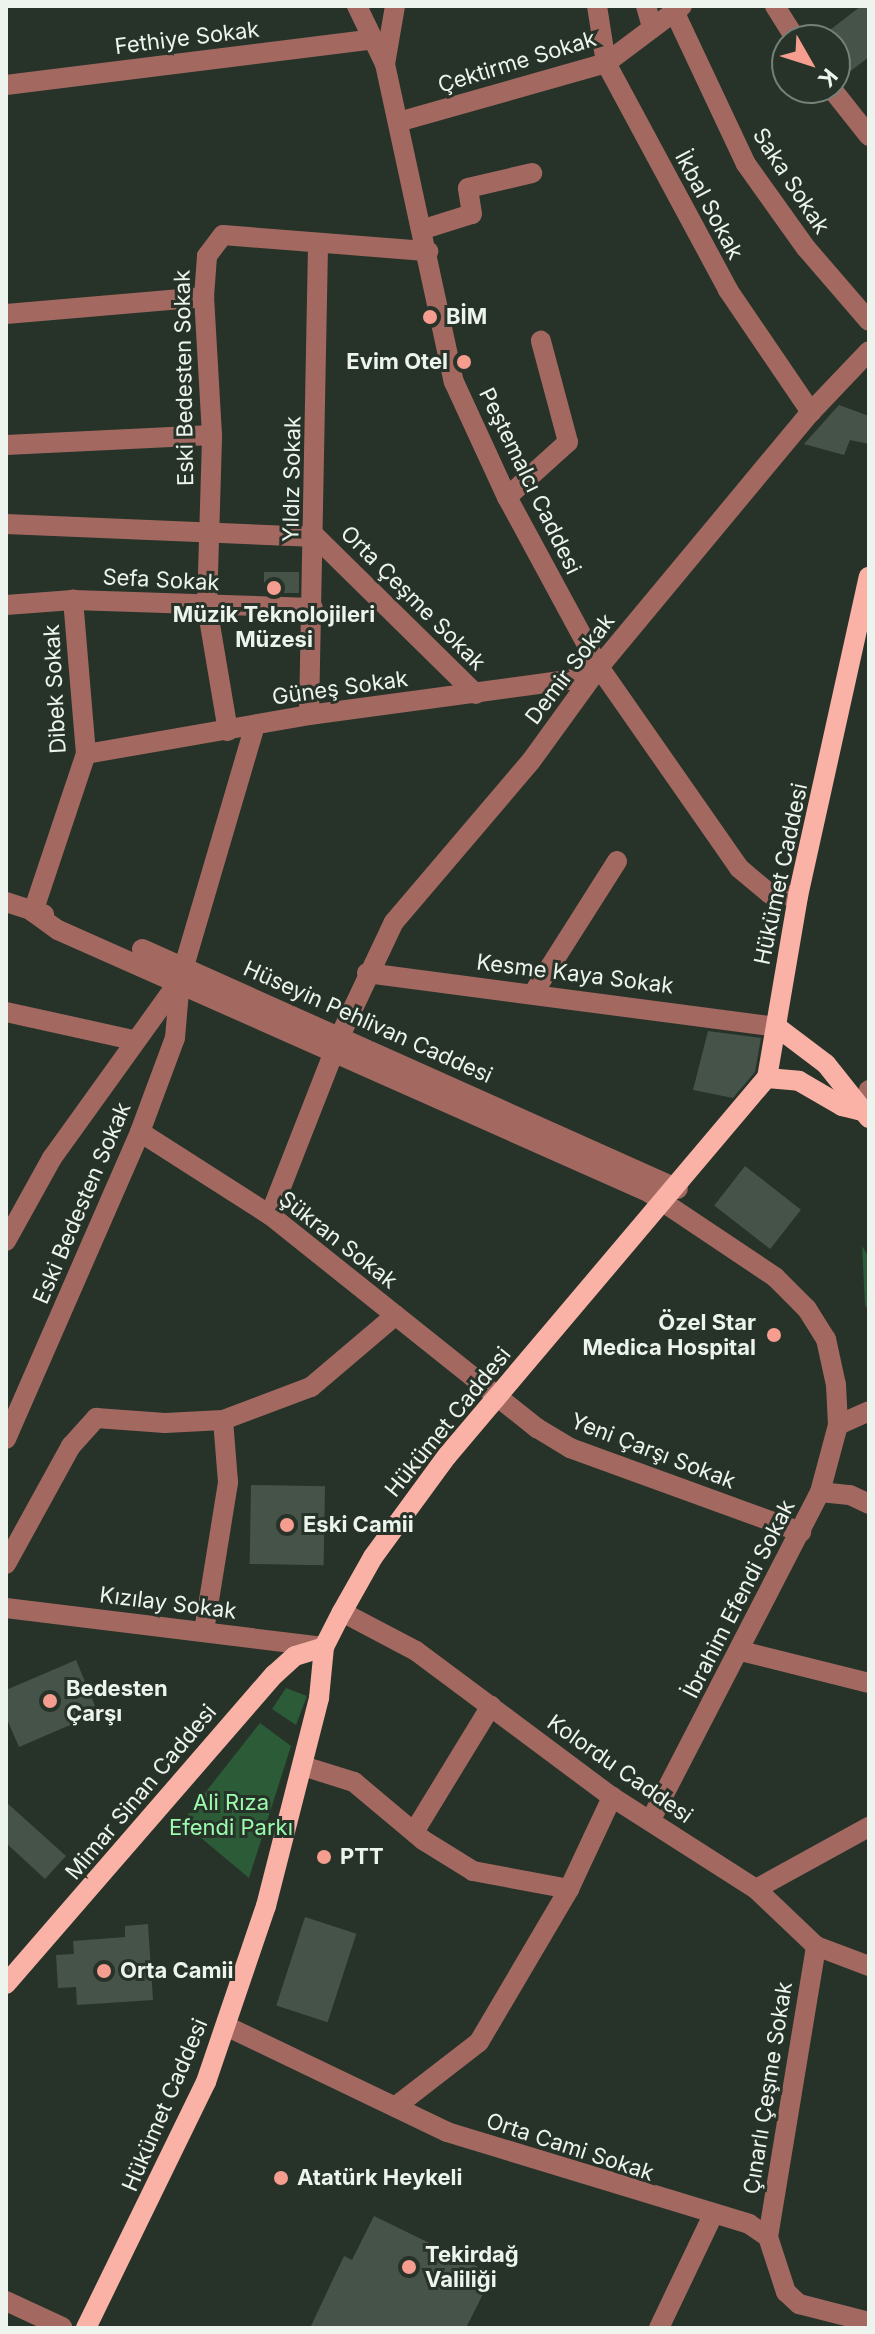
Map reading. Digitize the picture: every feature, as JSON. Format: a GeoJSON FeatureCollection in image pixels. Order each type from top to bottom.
{"type":"FeatureCollection","features":[{"type":"Feature","properties":{"kind":"main road","name":"Hükümet Caddesi"},"geometry":{"type":"LineString","coordinates":[[86,2328],[163,2178],[226,2026],[266,1906],[303,1766],[319,1698],[324,1647],[342,1612],[399,1520],[498,1397],[672,1196],[767,1078],[798,896],[869,581]]}},
{"type":"Feature","properties":{"kind":"main road"},"geometry":{"type":"LineString","coordinates":[[777,1027],[826,1064],[854,1093],[866,1114]]}},
{"type":"Feature","properties":{"kind":"main road"},"geometry":{"type":"LineString","coordinates":[[767,1078],[799,1081],[842,1106],[866,1114]]}},
{"type":"Feature","properties":{"kind":"main road","name":"Mimar Sinan Caddesi"},"geometry":{"type":"LineString","coordinates":[[6,1984],[275,1674],[295,1656],[324,1647]]}},
{"type":"Feature","properties":{"kind":"street","name":"Peştemalcı Caddesi"},"geometry":{"type":"LineString","coordinates":[[357,6],[385,64],[424,229],[454,382],[507,497],[599,667],[739,868],[770,894],[798,896]]}},
{"type":"Feature","properties":{"kind":"street"},"geometry":{"type":"LineString","coordinates":[[385,64],[395,6]]}},
{"type":"Feature","properties":{"kind":"street","name":"İkbal Sokak"},"geometry":{"type":"LineString","coordinates":[[597,6],[606,63],[728,290],[811,412]]}},
{"type":"Feature","properties":{"kind":"street"},"geometry":{"type":"LineString","coordinates":[[646,6],[652,27]]}},
{"type":"Feature","properties":{"kind":"street"},"geometry":{"type":"LineString","coordinates":[[775,6],[786,24]]}},
{"type":"Feature","properties":{"kind":"street","name":"Çektirme Sokak"},"geometry":{"type":"LineString","coordinates":[[398,122],[606,63],[678,8]]}},
{"type":"Feature","properties":{"kind":"street","name":"Saka Sokak"},"geometry":{"type":"LineString","coordinates":[[678,8],[746,164],[806,248],[869,321]]}},
{"type":"Feature","properties":{"kind":"street","name":"Fethiye Sokak"},"geometry":{"type":"LineString","coordinates":[[6,85],[373,39]]}},
{"type":"Feature","properties":{"kind":"street"},"geometry":{"type":"LineString","coordinates":[[844,104],[869,136]]}},
{"type":"Feature","properties":{"kind":"street"},"geometry":{"type":"LineString","coordinates":[[424,229],[472,214],[468,188],[532,173]]}},
{"type":"Feature","properties":{"kind":"street","name":"Eski Bedesten Sokak"},"geometry":{"type":"LineString","coordinates":[[228,731],[207,607],[212,435],[204,297],[207,256],[223,235],[428,251]]}},
{"type":"Feature","properties":{"kind":"street","name":"Yıldız Sokak"},"geometry":{"type":"LineString","coordinates":[[309,715],[316,537],[318,244]]}},
{"type":"Feature","properties":{"kind":"street"},"geometry":{"type":"LineString","coordinates":[[6,314],[204,297]]}},
{"type":"Feature","properties":{"kind":"street"},"geometry":{"type":"LineString","coordinates":[[507,497],[568,442],[541,341]]}},
{"type":"Feature","properties":{"kind":"street","name":"Demir Sokak"},"geometry":{"type":"LineString","coordinates":[[270,1215],[367,973],[394,922],[531,761],[599,667],[811,412],[868,353]]}},
{"type":"Feature","properties":{"kind":"street"},"geometry":{"type":"LineString","coordinates":[[6,445],[212,435]]}},
{"type":"Feature","properties":{"kind":"street"},"geometry":{"type":"LineString","coordinates":[[6,524],[316,537]]}},
{"type":"Feature","properties":{"kind":"street","name":"Orta Çeşme Sokak"},"geometry":{"type":"LineString","coordinates":[[316,537],[476,694]]}},
{"type":"Feature","properties":{"kind":"street","name":"Sefa Sokak"},"geometry":{"type":"LineString","coordinates":[[6,605],[73,600],[207,607],[313,608]]}},
{"type":"Feature","properties":{"kind":"street","name":"Dibek Sokak"},"geometry":{"type":"LineString","coordinates":[[33,912],[86,754],[73,600]]}},
{"type":"Feature","properties":{"kind":"street","name":"Güneş Sokak"},"geometry":{"type":"LineString","coordinates":[[86,754],[309,715],[574,679],[599,667]]}},
{"type":"Feature","properties":{"kind":"street","name":"Eski Bedesten Sokak"},"geometry":{"type":"LineString","coordinates":[[6,1439],[140,1132],[175,1038],[183,973],[255,725]]}},
{"type":"Feature","properties":{"kind":"street"},"geometry":{"type":"LineString","coordinates":[[534,992],[617,861]]}},
{"type":"Feature","properties":{"kind":"street","name":"Hüseyin Pehlivan Caddesi"},"geometry":{"type":"LineString","coordinates":[[6,902],[33,912],[58,930],[183,973],[672,1196],[775,1277],[807,1309],[826,1339],[836,1385],[838,1425]]}},
{"type":"Feature","properties":{"kind":"street"},"geometry":{"type":"LineString","coordinates":[[6,1241],[52,1158],[183,973]]}},
{"type":"Feature","properties":{"kind":"street","name":"Kesme Kaya Sokak"},"geometry":{"type":"LineString","coordinates":[[367,973],[534,992],[777,1027]]}},
{"type":"Feature","properties":{"kind":"street"},"geometry":{"type":"LineString","coordinates":[[6,1012],[133,1040]]}},
{"type":"Feature","properties":{"kind":"street"},"geometry":{"type":"LineString","coordinates":[[866,1114],[869,1090]]}},
{"type":"Feature","properties":{"kind":"street","name":"Şükran Sokak"},"geometry":{"type":"LineString","coordinates":[[140,1132],[270,1215],[498,1397]]}},
{"type":"Feature","properties":{"kind":"street"},"geometry":{"type":"LineString","coordinates":[[6,1564],[71,1446],[96,1418],[165,1423],[223,1420],[311,1387],[396,1315]]}},
{"type":"Feature","properties":{"kind":"street","name":"Yeni Çarşı Sokak"},"geometry":{"type":"LineString","coordinates":[[498,1397],[570,1448],[801,1532]]}},
{"type":"Feature","properties":{"kind":"street"},"geometry":{"type":"LineString","coordinates":[[838,1425],[869,1411]]}},
{"type":"Feature","properties":{"kind":"street"},"geometry":{"type":"LineString","coordinates":[[204,1631],[228,1482],[223,1420]]}},
{"type":"Feature","properties":{"kind":"street","name":"İbrahim Efendi Sokak"},"geometry":{"type":"LineString","coordinates":[[651,1819],[741,1651],[820,1492],[838,1425]]}},
{"type":"Feature","properties":{"kind":"street"},"geometry":{"type":"LineString","coordinates":[[820,1492],[850,1495],[869,1504]]}},
{"type":"Feature","properties":{"kind":"street","name":"Kızılay Sokak"},"geometry":{"type":"LineString","coordinates":[[6,1608],[324,1647]]}},
{"type":"Feature","properties":{"kind":"street","name":"Kolordu Caddesi"},"geometry":{"type":"LineString","coordinates":[[342,1612],[406,1644],[612,1797],[651,1819],[756,1889],[816,1946],[869,1966]]}},
{"type":"Feature","properties":{"kind":"street"},"geometry":{"type":"LineString","coordinates":[[741,1651],[869,1683]]}},
{"type":"Feature","properties":{"kind":"street"},"geometry":{"type":"LineString","coordinates":[[414,1832],[491,1706]]}},
{"type":"Feature","properties":{"kind":"street"},"geometry":{"type":"LineString","coordinates":[[303,1766],[354,1782],[414,1832],[473,1871],[569,1889]]}},
{"type":"Feature","properties":{"kind":"street"},"geometry":{"type":"LineString","coordinates":[[395,2107],[479,2042],[569,1889],[612,1797]]}},
{"type":"Feature","properties":{"kind":"street"},"geometry":{"type":"LineString","coordinates":[[756,1889],[869,1827]]}},
{"type":"Feature","properties":{"kind":"street","name":"Çınarlı Çeşme Sokak"},"geometry":{"type":"LineString","coordinates":[[768,2237],[816,1946]]}},
{"type":"Feature","properties":{"kind":"street","name":"Orta Cami Sokak"},"geometry":{"type":"LineString","coordinates":[[226,2026],[447,2132],[712,2217],[749,2224],[768,2237]]}},
{"type":"Feature","properties":{"kind":"street"},"geometry":{"type":"LineString","coordinates":[[659,2328],[712,2217]]}},
{"type":"Feature","properties":{"kind":"street"},"geometry":{"type":"LineString","coordinates":[[768,2237],[786,2292],[799,2304],[869,2322]]}},
{"type":"Feature","properties":{"kind":"street"},"geometry":{"type":"LineString","coordinates":[[6,2301],[62,2327]]}},
{"type":"Feature","properties":{"kind":"green space"},"geometry":{"type":"Polygon","coordinates":[[[862,1246],[869,1257],[869,1312],[865,1305],[862,1246]]]}},
{"type":"Feature","properties":{"kind":"green space"},"geometry":{"type":"Polygon","coordinates":[[[286,1688],[307,1696],[296,1725],[272,1709],[286,1688]]]}},
{"type":"Feature","properties":{"kind":"green space","name":"Ali Rıza Efendi Parkı"},"geometry":{"type":"Polygon","coordinates":[[[260,1723],[291,1746],[249,1878],[182,1822],[260,1723]]]}},
{"type":"Feature","properties":{"kind":"building"},"geometry":{"type":"Polygon","coordinates":[[[861,6],[869,6],[869,57],[851,71],[851,24],[838,24],[861,6]]]}},
{"type":"Feature","properties":{"kind":"building"},"geometry":{"type":"Polygon","coordinates":[[[839,405],[869,416],[869,444],[850,440],[844,455],[804,444],[839,405]]]}},
{"type":"Feature","properties":{"kind":"building"},"geometry":{"type":"Polygon","coordinates":[[[264,572],[299,572],[299,593],[264,593],[264,572]]]}},
{"type":"Feature","properties":{"kind":"building"},"geometry":{"type":"Polygon","coordinates":[[[708,1031],[761,1038],[755,1072],[733,1098],[693,1090],[708,1031]]]}},
{"type":"Feature","properties":{"kind":"building"},"geometry":{"type":"Polygon","coordinates":[[[745,1166],[801,1210],[770,1249],[714,1205],[745,1166]]]}},
{"type":"Feature","properties":{"kind":"building","name":"Eski Camii"},"geometry":{"type":"Polygon","coordinates":[[[251,1485],[325,1486],[324,1565],[250,1564],[251,1485]]]}},
{"type":"Feature","properties":{"kind":"building","name":"Bedesten Çarşı"},"geometry":{"type":"Polygon","coordinates":[[[76,1660],[98,1713],[19,1747],[6,1717],[6,1690],[76,1660]]]}},
{"type":"Feature","properties":{"kind":"building"},"geometry":{"type":"Polygon","coordinates":[[[6,1802],[66,1856],[45,1879],[6,1843],[6,1802]]]}},
{"type":"Feature","properties":{"kind":"building"},"geometry":{"type":"Polygon","coordinates":[[[305,1917],[356,1934],[328,2022],[276,2005],[305,1917]]]}},
{"type":"Feature","properties":{"kind":"building","name":"Orta Camii"},"geometry":{"type":"Polygon","coordinates":[[[148,1924],[153,2000],[77,2005],[76,1987],[58,1988],[56,1955],[74,1954],[73,1941],[125,1937],[125,1926],[148,1924]]]}},
{"type":"Feature","properties":{"kind":"building","name":"Tekirdağ Valiliği"},"geometry":{"type":"Polygon","coordinates":[[[374,2216],[493,2274],[466,2328],[310,2328],[344,2256],[352,2260],[374,2216]]]}},
{"type":"Feature","properties":{"kind":"place","name":"BİM"},"geometry":{"type":"Point","coordinates":[430,317]}},
{"type":"Feature","properties":{"kind":"place","name":"Evim Otel"},"geometry":{"type":"Point","coordinates":[464,362]}},
{"type":"Feature","properties":{"kind":"place","name":"Müzik Teknolojileri Müzesi"},"geometry":{"type":"Point","coordinates":[274,588]}},
{"type":"Feature","properties":{"kind":"place","name":"Özel Star Medica Hospital"},"geometry":{"type":"Point","coordinates":[774,1335]}},
{"type":"Feature","properties":{"kind":"place","name":"Eski Camii"},"geometry":{"type":"Point","coordinates":[287,1525]}},
{"type":"Feature","properties":{"kind":"place","name":"Bedesten Çarşı"},"geometry":{"type":"Point","coordinates":[50,1701]}},
{"type":"Feature","properties":{"kind":"place","name":"PTT"},"geometry":{"type":"Point","coordinates":[324,1857]}},
{"type":"Feature","properties":{"kind":"place","name":"Orta Camii"},"geometry":{"type":"Point","coordinates":[104,1971]}},
{"type":"Feature","properties":{"kind":"place","name":"Atatürk Heykeli"},"geometry":{"type":"Point","coordinates":[281,2178]}},
{"type":"Feature","properties":{"kind":"place","name":"Tekirdağ Valiliği"},"geometry":{"type":"Point","coordinates":[409,2267]}}]}
